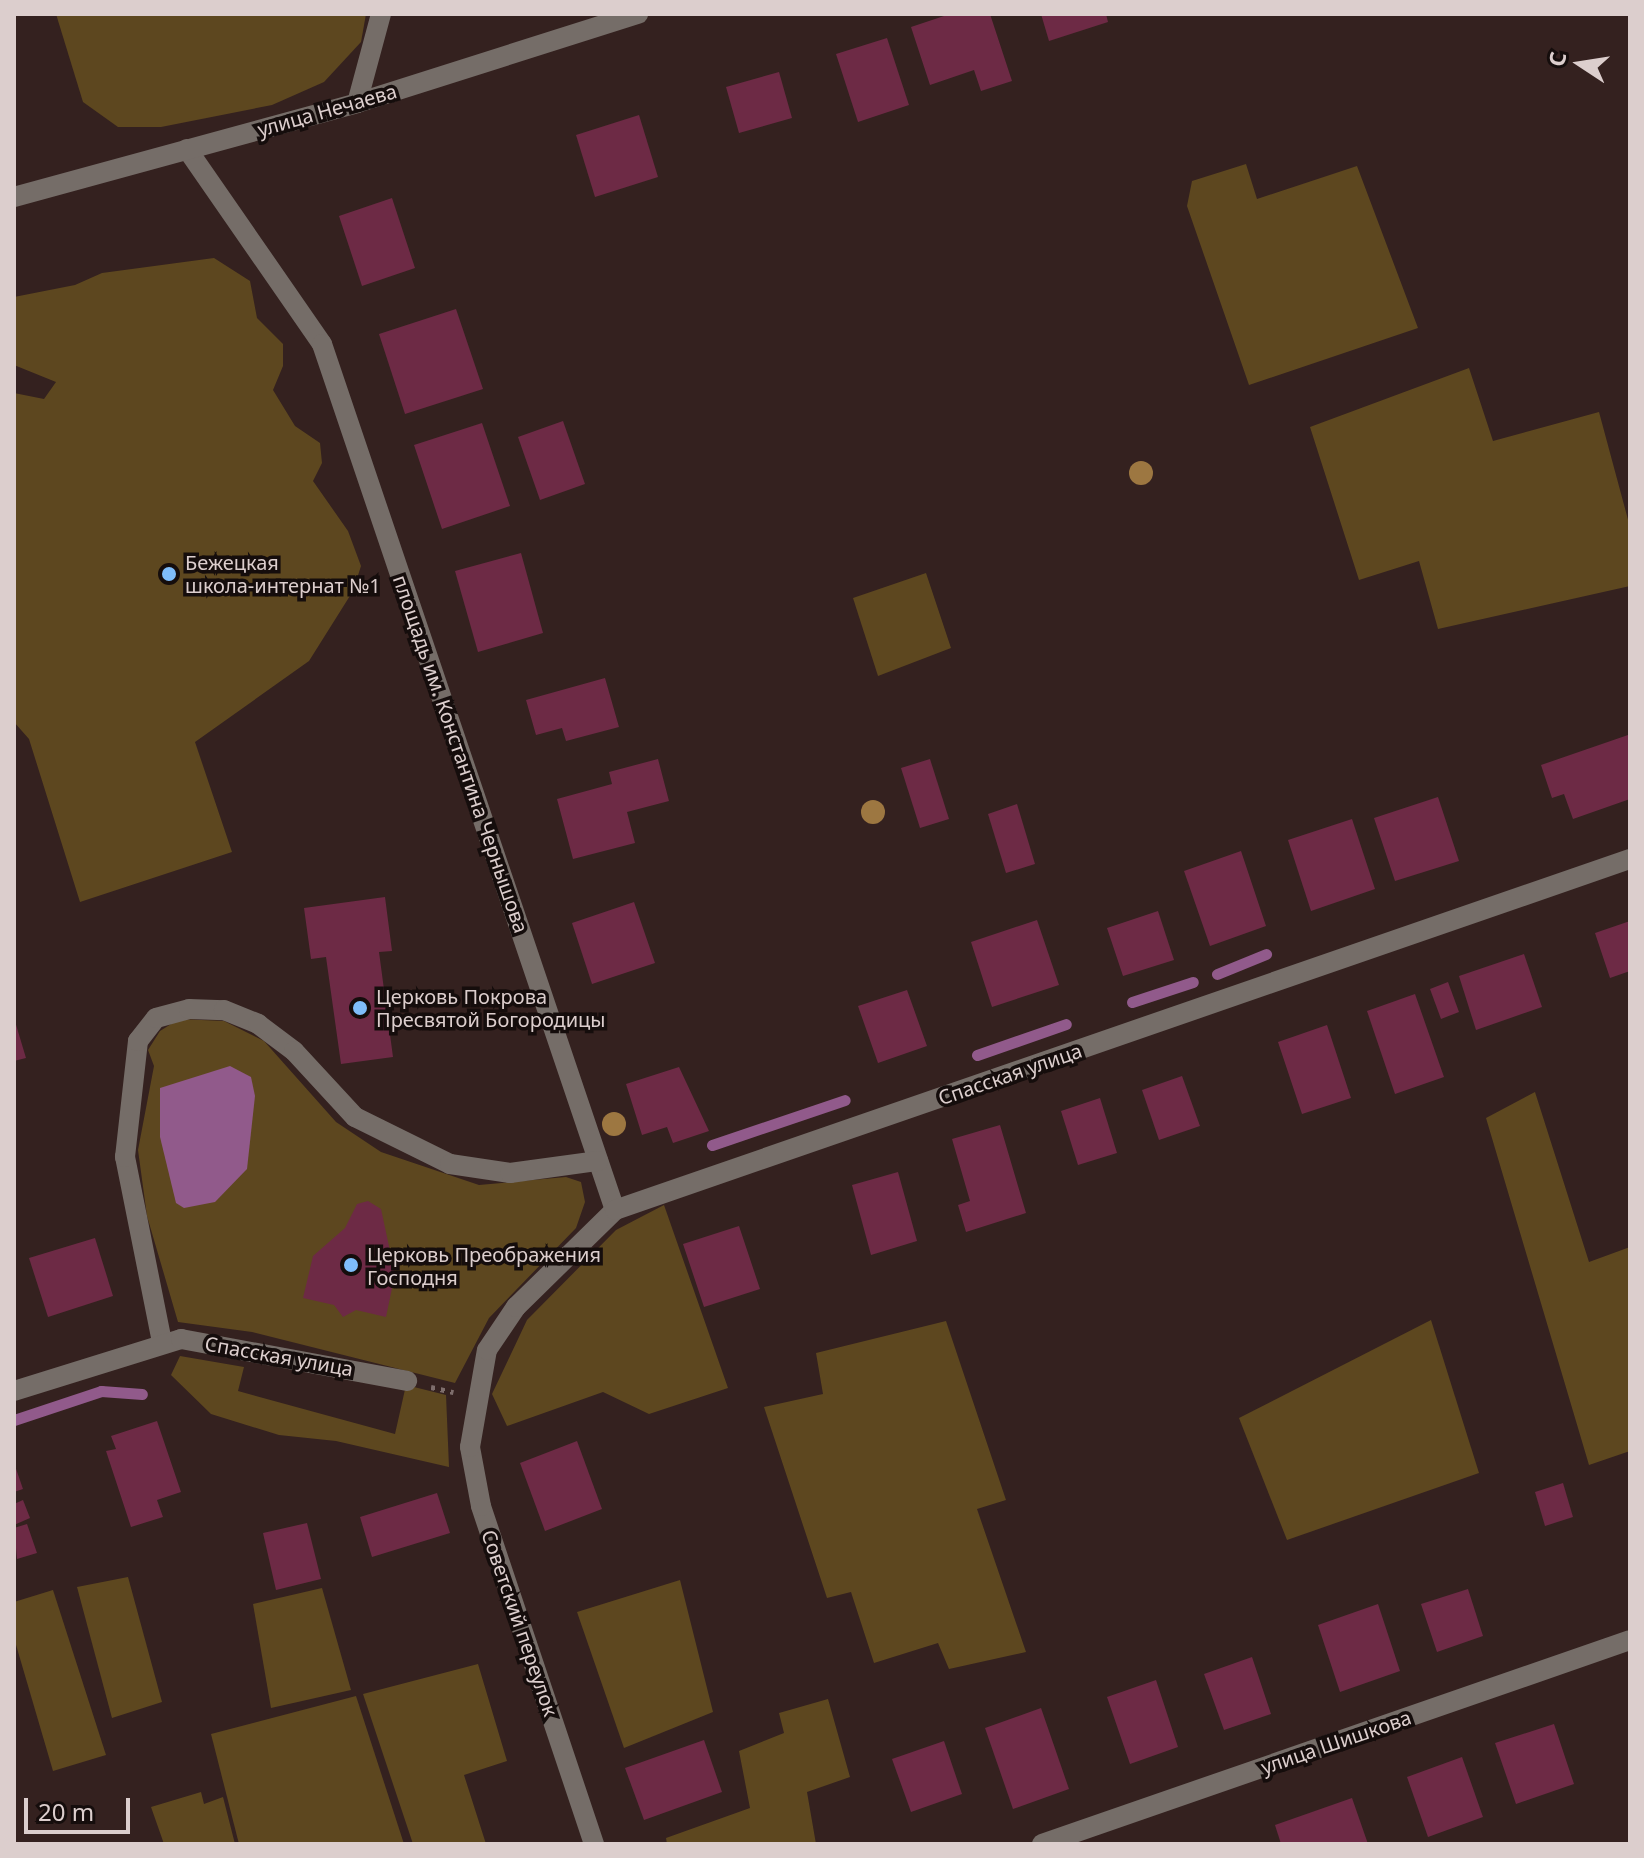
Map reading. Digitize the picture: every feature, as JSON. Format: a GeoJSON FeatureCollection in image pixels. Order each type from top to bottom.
{"type":"FeatureCollection","features":[{"type":"Feature","properties":{"kind":"street"},"geometry":{"type":"LineString","coordinates":[[357,103],[381,14]]}},
{"type":"Feature","properties":{"kind":"street","name":"улица Нечаева"},"geometry":{"type":"LineString","coordinates":[[14,197],[357,103],[638,14]]}},
{"type":"Feature","properties":{"kind":"street","name":"площадь им. Константина Чернышова"},"geometry":{"type":"LineString","coordinates":[[187,149],[322,344],[615,1210]]}},
{"type":"Feature","properties":{"kind":"street","name":"Спасская улица"},"geometry":{"type":"LineString","coordinates":[[474,1397],[487,1350],[516,1307],[615,1210],[1630,859]]}},
{"type":"Feature","properties":{"kind":"street"},"geometry":{"type":"LineString","coordinates":[[162,1342],[125,1157],[138,1041],[156,1018],[189,1009],[224,1010],[258,1024],[294,1051],[355,1117],[450,1164],[510,1173],[598,1161]]}},
{"type":"Feature","properties":{"kind":"street","name":"Спасская улица"},"geometry":{"type":"LineString","coordinates":[[14,1391],[162,1342],[248,1348],[407,1381]]}},
{"type":"Feature","properties":{"kind":"street","name":"Советский переулок"},"geometry":{"type":"LineString","coordinates":[[474,1397],[470,1447],[481,1506],[594,1844]]}},
{"type":"Feature","properties":{"kind":"street","name":"улица Шишкова"},"geometry":{"type":"LineString","coordinates":[[1042,1844],[1630,1640]]}},
{"type":"Feature","properties":{"kind":"path"},"geometry":{"type":"LineString","coordinates":[[407,1381],[474,1397]]}},
{"type":"Feature","properties":{"kind":"shaded area"},"geometry":{"type":"Polygon","coordinates":[[[56,14],[366,14],[361,42],[324,82],[272,105],[161,127],[118,127],[83,102],[56,14]]]}},
{"type":"Feature","properties":{"kind":"shaded area"},"geometry":{"type":"Polygon","coordinates":[[[1246,164],[1257,199],[1357,166],[1418,328],[1249,385],[1187,206],[1192,181],[1246,164]]]}},
{"type":"Feature","properties":{"kind":"shaded area","name":"Бежецкая школа-интернат №1"},"geometry":{"type":"Polygon","coordinates":[[[214,258],[250,281],[257,318],[283,344],[283,366],[273,390],[295,426],[320,443],[322,463],[313,481],[348,531],[361,566],[353,591],[309,661],[195,742],[232,852],[80,902],[29,739],[14,722],[14,393],[44,399],[56,382],[14,365],[14,297],[75,285],[102,273],[214,258]]]}},
{"type":"Feature","properties":{"kind":"shaded area"},"geometry":{"type":"Polygon","coordinates":[[[1469,368],[1493,441],[1599,412],[1630,527],[1630,586],[1438,629],[1419,561],[1359,580],[1310,427],[1469,368]]]}},
{"type":"Feature","properties":{"kind":"shaded area"},"geometry":{"type":"Polygon","coordinates":[[[926,573],[951,648],[878,676],[853,598],[926,573]]]}},
{"type":"Feature","properties":{"kind":"shaded area"},"geometry":{"type":"Polygon","coordinates":[[[179,1019],[224,1021],[264,1041],[336,1122],[381,1152],[479,1185],[566,1177],[581,1182],[585,1202],[576,1228],[489,1318],[455,1383],[252,1332],[178,1322],[147,1216],[138,1150],[154,1066],[148,1050],[160,1031],[179,1019]]]}},
{"type":"Feature","properties":{"kind":"shaded area"},"geometry":{"type":"Polygon","coordinates":[[[230,1066],[251,1077],[255,1096],[247,1169],[215,1202],[184,1208],[176,1203],[160,1137],[160,1088],[230,1066]]]}},
{"type":"Feature","properties":{"kind":"shaded area"},"geometry":{"type":"Polygon","coordinates":[[[1535,1092],[1589,1262],[1630,1247],[1630,1451],[1589,1465],[1486,1118],[1535,1092]]]}},
{"type":"Feature","properties":{"kind":"shaded area"},"geometry":{"type":"Polygon","coordinates":[[[664,1205],[728,1388],[649,1414],[603,1392],[507,1426],[492,1394],[527,1320],[616,1230],[664,1205]]]}},
{"type":"Feature","properties":{"kind":"shaded area"},"geometry":{"type":"Polygon","coordinates":[[[1431,1320],[1479,1473],[1287,1540],[1239,1418],[1431,1320]]]}},
{"type":"Feature","properties":{"kind":"shaded area"},"geometry":{"type":"Polygon","coordinates":[[[946,1321],[1006,1500],[977,1509],[1026,1652],[949,1669],[938,1643],[874,1663],[851,1592],[827,1598],[764,1407],[823,1394],[816,1353],[946,1321]]]}},
{"type":"Feature","properties":{"kind":"shaded area"},"geometry":{"type":"Polygon","coordinates":[[[180,1356],[244,1367],[238,1391],[395,1434],[406,1385],[446,1395],[449,1467],[336,1441],[279,1435],[211,1414],[171,1375],[180,1356]]]}},
{"type":"Feature","properties":{"kind":"shaded area"},"geometry":{"type":"Polygon","coordinates":[[[128,1577],[162,1702],[112,1718],[77,1587],[128,1577]]]}},
{"type":"Feature","properties":{"kind":"shaded area"},"geometry":{"type":"Polygon","coordinates":[[[680,1580],[713,1712],[624,1748],[577,1612],[680,1580]]]}},
{"type":"Feature","properties":{"kind":"shaded area"},"geometry":{"type":"Polygon","coordinates":[[[322,1588],[351,1690],[271,1708],[253,1604],[322,1588]]]}},
{"type":"Feature","properties":{"kind":"shaded area"},"geometry":{"type":"Polygon","coordinates":[[[53,1590],[106,1755],[53,1771],[14,1638],[14,1602],[53,1590]]]}},
{"type":"Feature","properties":{"kind":"shaded area"},"geometry":{"type":"Polygon","coordinates":[[[478,1664],[507,1761],[464,1775],[486,1844],[413,1844],[363,1694],[478,1664]]]}},
{"type":"Feature","properties":{"kind":"shaded area"},"geometry":{"type":"Polygon","coordinates":[[[356,1696],[404,1844],[239,1844],[211,1734],[356,1696]]]}},
{"type":"Feature","properties":{"kind":"shaded area"},"geometry":{"type":"Polygon","coordinates":[[[828,1699],[850,1777],[807,1792],[816,1844],[667,1844],[666,1838],[750,1808],[739,1751],[784,1733],[779,1713],[828,1699]]]}},
{"type":"Feature","properties":{"kind":"shaded area"},"geometry":{"type":"Polygon","coordinates":[[[201,1792],[204,1804],[223,1797],[235,1844],[164,1844],[151,1807],[201,1792]]]}},
{"type":"Feature","properties":{"kind":"building"},"geometry":{"type":"Polygon","coordinates":[[[950,14],[990,14],[1012,81],[981,91],[974,70],[930,85],[911,27],[950,14]]]}},
{"type":"Feature","properties":{"kind":"building"},"geometry":{"type":"Polygon","coordinates":[[[1041,14],[1106,14],[1108,22],[1049,41],[1041,14]]]}},
{"type":"Feature","properties":{"kind":"building"},"geometry":{"type":"Polygon","coordinates":[[[887,38],[909,105],[858,122],[836,54],[887,38]]]}},
{"type":"Feature","properties":{"kind":"building"},"geometry":{"type":"Polygon","coordinates":[[[779,72],[792,118],[739,133],[726,87],[779,72]]]}},
{"type":"Feature","properties":{"kind":"building"},"geometry":{"type":"Polygon","coordinates":[[[639,115],[658,177],[595,197],[576,135],[639,115]]]}},
{"type":"Feature","properties":{"kind":"building"},"geometry":{"type":"Polygon","coordinates":[[[392,198],[415,268],[362,286],[339,216],[392,198]]]}},
{"type":"Feature","properties":{"kind":"building"},"geometry":{"type":"Polygon","coordinates":[[[456,309],[483,389],[405,414],[379,334],[456,309]]]}},
{"type":"Feature","properties":{"kind":"building"},"geometry":{"type":"Polygon","coordinates":[[[563,421],[585,484],[540,500],[518,437],[563,421]]]}},
{"type":"Feature","properties":{"kind":"building"},"geometry":{"type":"Polygon","coordinates":[[[482,423],[510,506],[442,529],[414,445],[482,423]]]}},
{"type":"Feature","properties":{"kind":"building"},"geometry":{"type":"Polygon","coordinates":[[[521,553],[543,633],[478,652],[455,571],[521,553]]]}},
{"type":"Feature","properties":{"kind":"building"},"geometry":{"type":"Polygon","coordinates":[[[605,678],[619,727],[566,741],[562,728],[536,735],[526,700],[605,678]]]}},
{"type":"Feature","properties":{"kind":"building"},"geometry":{"type":"Polygon","coordinates":[[[1628,735],[1630,799],[1573,819],[1564,794],[1552,798],[1541,765],[1628,735]]]}},
{"type":"Feature","properties":{"kind":"building"},"geometry":{"type":"Polygon","coordinates":[[[658,759],[669,801],[627,812],[635,843],[573,859],[557,799],[612,784],[609,772],[658,759]]]}},
{"type":"Feature","properties":{"kind":"building"},"geometry":{"type":"Polygon","coordinates":[[[930,759],[949,819],[920,828],[901,768],[930,759]]]}},
{"type":"Feature","properties":{"kind":"building"},"geometry":{"type":"Polygon","coordinates":[[[1438,797],[1459,861],[1395,881],[1374,818],[1438,797]]]}},
{"type":"Feature","properties":{"kind":"building"},"geometry":{"type":"Polygon","coordinates":[[[1017,804],[1035,864],[1006,873],[988,814],[1017,804]]]}},
{"type":"Feature","properties":{"kind":"building"},"geometry":{"type":"Polygon","coordinates":[[[1352,819],[1375,889],[1311,911],[1288,840],[1352,819]]]}},
{"type":"Feature","properties":{"kind":"building"},"geometry":{"type":"Polygon","coordinates":[[[1241,851],[1266,926],[1210,946],[1184,871],[1241,851]]]}},
{"type":"Feature","properties":{"kind":"building","name":"Церковь Покрова Пресвятой Богородицы"},"geometry":{"type":"Polygon","coordinates":[[[385,897],[392,951],[379,952],[393,1057],[341,1064],[326,957],[311,959],[304,908],[385,897]]]}},
{"type":"Feature","properties":{"kind":"building"},"geometry":{"type":"Polygon","coordinates":[[[634,902],[655,963],[592,984],[572,923],[634,902]]]}},
{"type":"Feature","properties":{"kind":"building"},"geometry":{"type":"Polygon","coordinates":[[[1158,911],[1174,960],[1123,976],[1107,928],[1158,911]]]}},
{"type":"Feature","properties":{"kind":"building"},"geometry":{"type":"Polygon","coordinates":[[[1037,920],[1059,985],[992,1007],[971,942],[1037,920]]]}},
{"type":"Feature","properties":{"kind":"building"},"geometry":{"type":"Polygon","coordinates":[[[1630,921],[1630,971],[1610,978],[1595,933],[1630,921]]]}},
{"type":"Feature","properties":{"kind":"building"},"geometry":{"type":"Polygon","coordinates":[[[1524,954],[1542,1007],[1476,1030],[1459,976],[1524,954]]]}},
{"type":"Feature","properties":{"kind":"building"},"geometry":{"type":"Polygon","coordinates":[[[1448,982],[1459,1012],[1441,1019],[1430,989],[1448,982]]]}},
{"type":"Feature","properties":{"kind":"building"},"geometry":{"type":"Polygon","coordinates":[[[907,990],[927,1046],[878,1063],[858,1006],[907,990]]]}},
{"type":"Feature","properties":{"kind":"building"},"geometry":{"type":"Polygon","coordinates":[[[1415,994],[1444,1077],[1395,1094],[1367,1011],[1415,994]]]}},
{"type":"Feature","properties":{"kind":"building"},"geometry":{"type":"Polygon","coordinates":[[[14,1018],[26,1058],[14,1061],[14,1018]]]}},
{"type":"Feature","properties":{"kind":"building"},"geometry":{"type":"Polygon","coordinates":[[[1327,1025],[1351,1098],[1302,1114],[1278,1042],[1327,1025]]]}},
{"type":"Feature","properties":{"kind":"building"},"geometry":{"type":"Polygon","coordinates":[[[679,1067],[709,1131],[673,1143],[667,1127],[642,1135],[626,1084],[679,1067]]]}},
{"type":"Feature","properties":{"kind":"building"},"geometry":{"type":"Polygon","coordinates":[[[1182,1076],[1200,1126],[1159,1140],[1142,1090],[1182,1076]]]}},
{"type":"Feature","properties":{"kind":"building"},"geometry":{"type":"Polygon","coordinates":[[[1100,1098],[1117,1153],[1078,1165],[1061,1111],[1100,1098]]]}},
{"type":"Feature","properties":{"kind":"building"},"geometry":{"type":"Polygon","coordinates":[[[1000,1125],[1026,1213],[966,1232],[958,1205],[970,1201],[952,1139],[1000,1125]]]}},
{"type":"Feature","properties":{"kind":"building"},"geometry":{"type":"Polygon","coordinates":[[[898,1172],[917,1241],[871,1255],[852,1185],[898,1172]]]}},
{"type":"Feature","properties":{"kind":"building","name":"Церковь Преображения Господня"},"geometry":{"type":"Polygon","coordinates":[[[368,1201],[381,1209],[395,1274],[386,1317],[356,1310],[343,1317],[334,1305],[303,1298],[313,1256],[345,1228],[357,1204],[368,1201]]]}},
{"type":"Feature","properties":{"kind":"building"},"geometry":{"type":"Polygon","coordinates":[[[739,1226],[760,1289],[704,1307],[683,1244],[739,1226]]]}},
{"type":"Feature","properties":{"kind":"building"},"geometry":{"type":"Polygon","coordinates":[[[95,1238],[113,1296],[48,1317],[29,1258],[95,1238]]]}},
{"type":"Feature","properties":{"kind":"building"},"geometry":{"type":"Polygon","coordinates":[[[157,1421],[181,1492],[157,1500],[163,1517],[131,1527],[106,1451],[116,1449],[111,1436],[157,1421]]]}},
{"type":"Feature","properties":{"kind":"building"},"geometry":{"type":"Polygon","coordinates":[[[577,1441],[602,1509],[545,1531],[520,1463],[577,1441]]]}},
{"type":"Feature","properties":{"kind":"building"},"geometry":{"type":"Polygon","coordinates":[[[14,1463],[23,1489],[14,1492],[14,1463]]]}},
{"type":"Feature","properties":{"kind":"building"},"geometry":{"type":"Polygon","coordinates":[[[1563,1483],[1573,1517],[1545,1526],[1535,1492],[1563,1483]]]}},
{"type":"Feature","properties":{"kind":"building"},"geometry":{"type":"Polygon","coordinates":[[[437,1493],[450,1533],[372,1557],[360,1517],[437,1493]]]}},
{"type":"Feature","properties":{"kind":"building"},"geometry":{"type":"Polygon","coordinates":[[[23,1500],[30,1518],[14,1525],[14,1504],[23,1500]]]}},
{"type":"Feature","properties":{"kind":"building"},"geometry":{"type":"Polygon","coordinates":[[[307,1523],[321,1579],[276,1590],[263,1533],[307,1523]]]}},
{"type":"Feature","properties":{"kind":"building"},"geometry":{"type":"Polygon","coordinates":[[[27,1524],[37,1553],[17,1559],[14,1528],[27,1524]]]}},
{"type":"Feature","properties":{"kind":"building"},"geometry":{"type":"Polygon","coordinates":[[[1468,1589],[1483,1636],[1437,1652],[1421,1604],[1468,1589]]]}},
{"type":"Feature","properties":{"kind":"building"},"geometry":{"type":"Polygon","coordinates":[[[1378,1604],[1400,1671],[1340,1692],[1318,1625],[1378,1604]]]}},
{"type":"Feature","properties":{"kind":"building"},"geometry":{"type":"Polygon","coordinates":[[[1252,1657],[1271,1714],[1224,1730],[1204,1674],[1252,1657]]]}},
{"type":"Feature","properties":{"kind":"building"},"geometry":{"type":"Polygon","coordinates":[[[1156,1680],[1178,1747],[1130,1764],[1107,1697],[1156,1680]]]}},
{"type":"Feature","properties":{"kind":"building"},"geometry":{"type":"Polygon","coordinates":[[[1041,1708],[1069,1789],[1013,1809],[985,1728],[1041,1708]]]}},
{"type":"Feature","properties":{"kind":"building"},"geometry":{"type":"Polygon","coordinates":[[[1554,1724],[1574,1784],[1516,1804],[1495,1743],[1554,1724]]]}},
{"type":"Feature","properties":{"kind":"building"},"geometry":{"type":"Polygon","coordinates":[[[704,1740],[722,1792],[644,1820],[625,1768],[704,1740]]]}},
{"type":"Feature","properties":{"kind":"building"},"geometry":{"type":"Polygon","coordinates":[[[944,1741],[962,1794],[911,1812],[892,1759],[944,1741]]]}},
{"type":"Feature","properties":{"kind":"building"},"geometry":{"type":"Polygon","coordinates":[[[1462,1757],[1483,1817],[1428,1837],[1407,1777],[1462,1757]]]}},
{"type":"Feature","properties":{"kind":"building"},"geometry":{"type":"Polygon","coordinates":[[[1352,1798],[1368,1844],[1281,1844],[1275,1825],[1352,1798]]]}},
{"type":"Feature","properties":{"kind":"waterway"},"geometry":{"type":"LineString","coordinates":[[1217,974],[1266,954]]}},
{"type":"Feature","properties":{"kind":"waterway"},"geometry":{"type":"LineString","coordinates":[[1132,1002],[1193,982]]}},
{"type":"Feature","properties":{"kind":"waterway"},"geometry":{"type":"LineString","coordinates":[[977,1055],[1066,1024]]}},
{"type":"Feature","properties":{"kind":"waterway"},"geometry":{"type":"LineString","coordinates":[[712,1145],[845,1100]]}},
{"type":"Feature","properties":{"kind":"waterway"},"geometry":{"type":"LineString","coordinates":[[14,1420],[101,1391],[142,1394]]}},
{"type":"Feature","properties":{"kind":"place","name":"Бежецкая школа-интернат №1"},"geometry":{"type":"Point","coordinates":[169,574]}},
{"type":"Feature","properties":{"kind":"place","name":"Церковь Покрова Пресвятой Богородицы"},"geometry":{"type":"Point","coordinates":[360,1008]}},
{"type":"Feature","properties":{"kind":"place","name":"Церковь Преображения Господня"},"geometry":{"type":"Point","coordinates":[351,1265]}}]}
